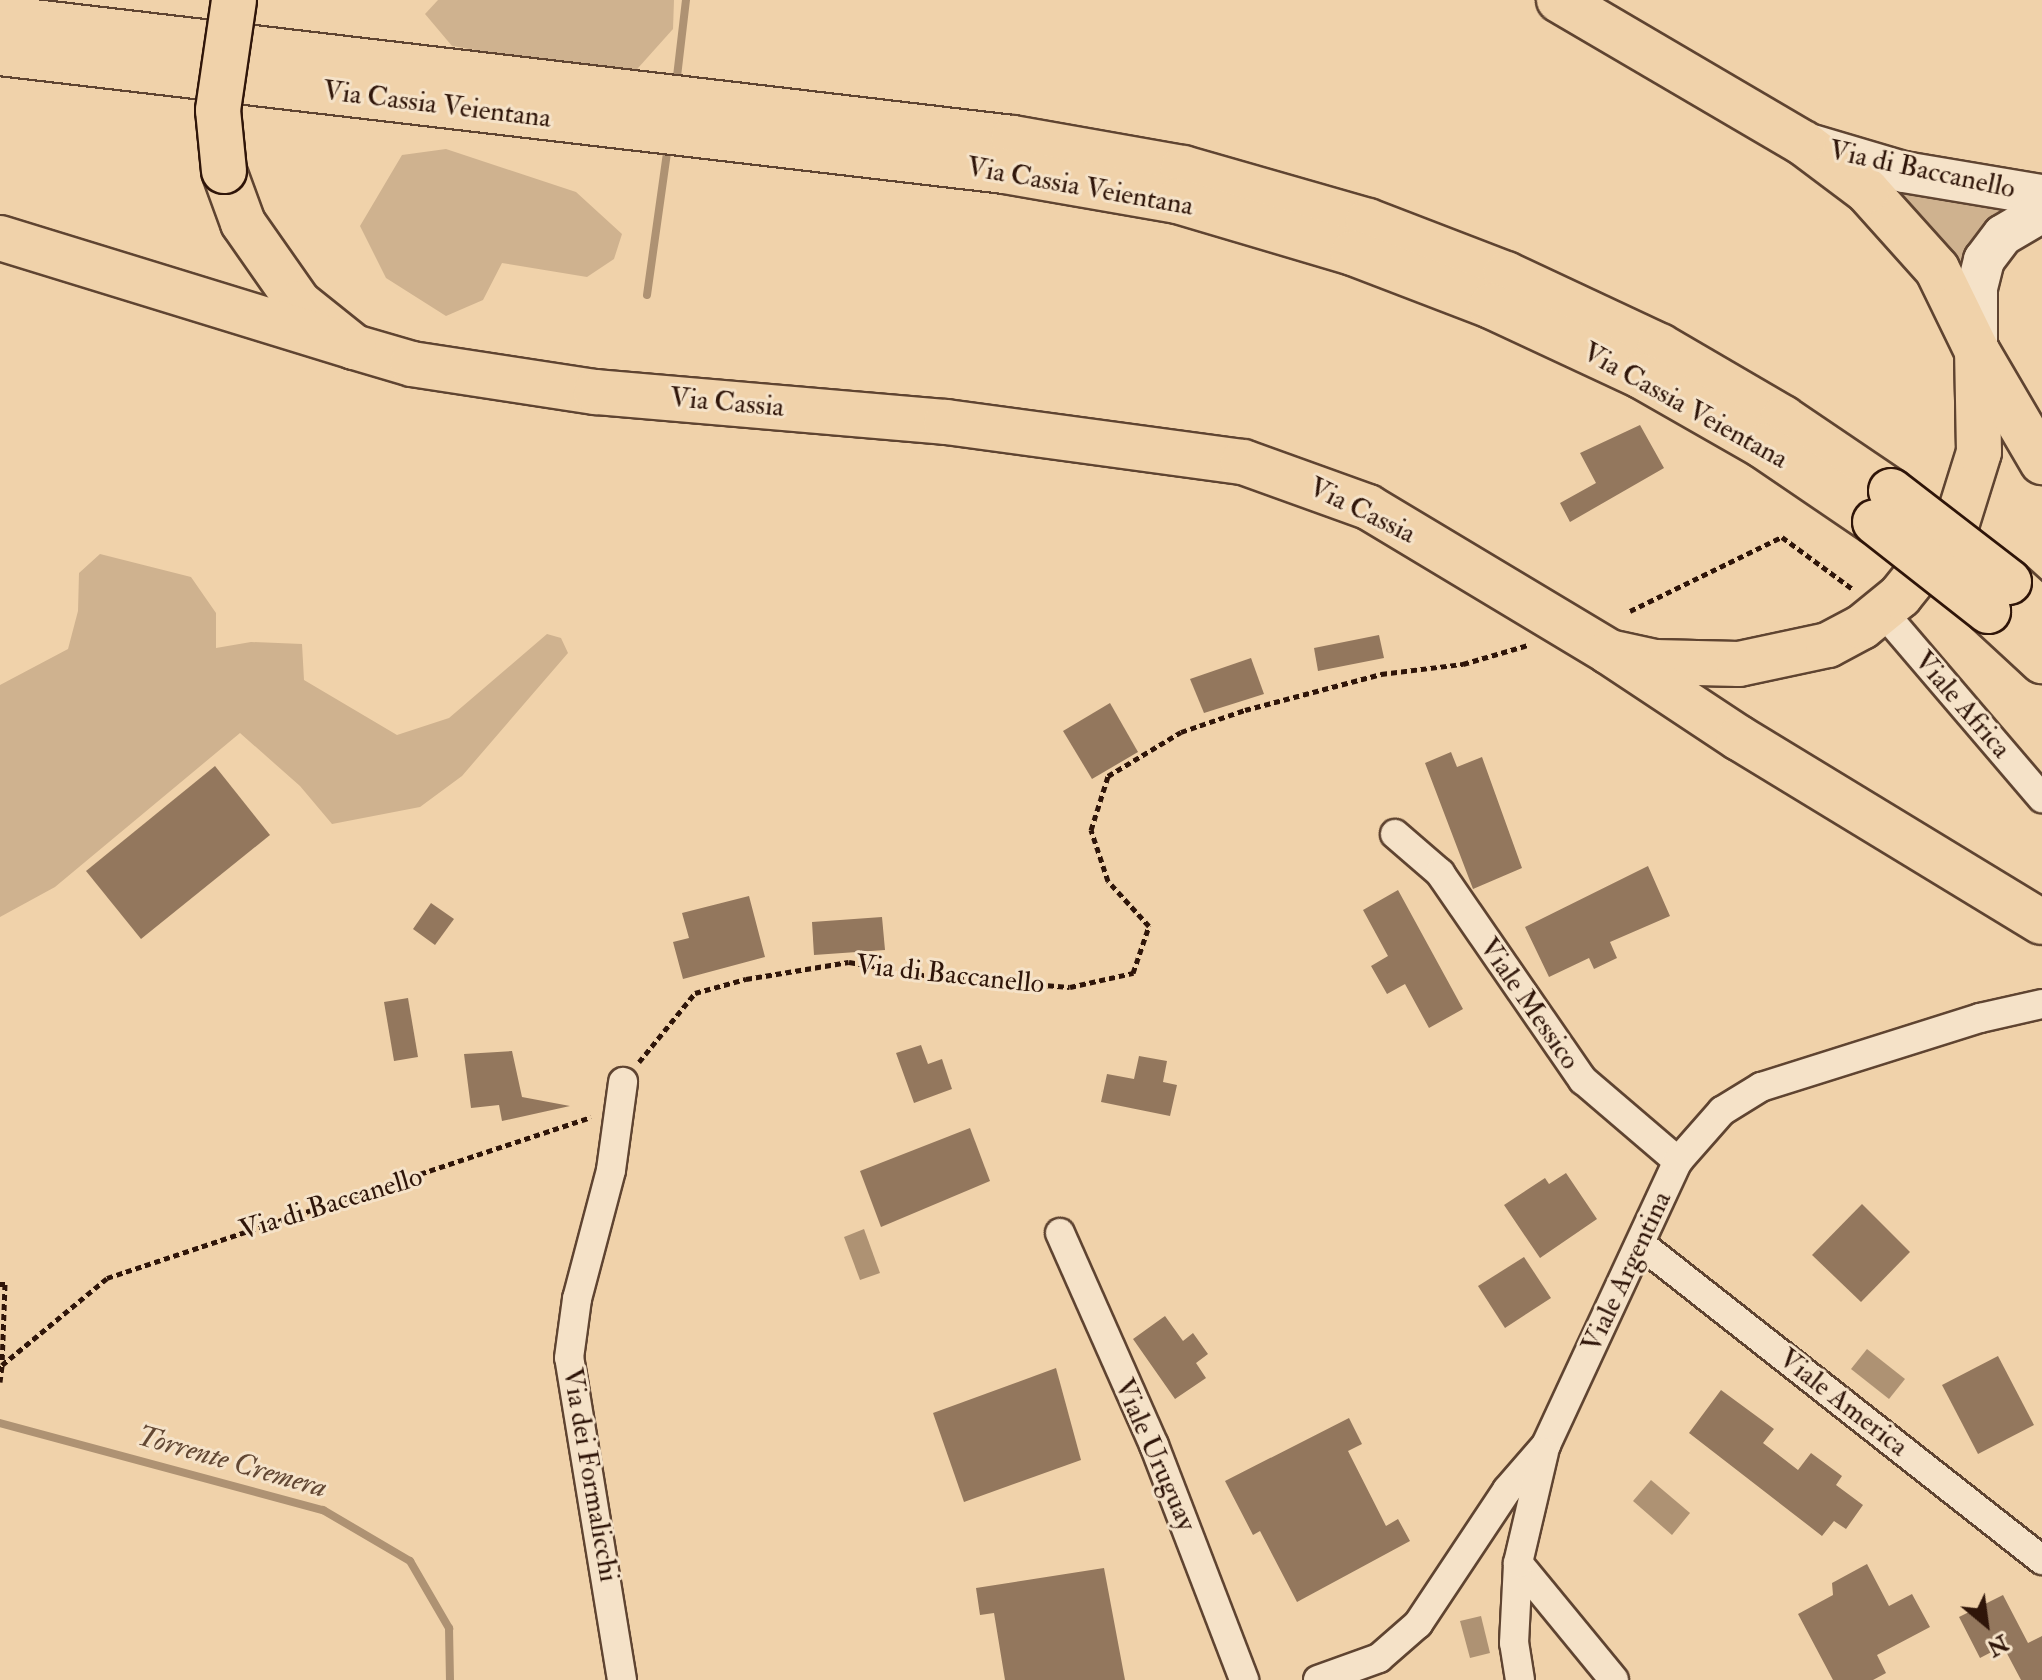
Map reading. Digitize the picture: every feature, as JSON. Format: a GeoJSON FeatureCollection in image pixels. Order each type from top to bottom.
{"type":"FeatureCollection","features":[{"type":"Feature","properties":{"kind":"main road","name":"Via Cassia"},"geometry":{"type":"LineString","coordinates":[[234,0],[218,110],[224,171],[243,223],[270,268],[299,303],[354,347],[412,364],[503,380],[946,422],[1243,462],[1368,507],[1609,652],[1669,663],[1762,662],[1828,645],[1883,612],[1942,547],[1965,504],[1980,430],[1977,351],[1952,295],[1920,246],[1867,191],[1803,143],[1559,0]]}},
{"type":"Feature","properties":{"kind":"main road","name":"Via Cassia Veientana"},"geometry":{"type":"LineString","coordinates":[[0,18],[254,45],[627,113]]}},
{"type":"Feature","properties":{"kind":"main road","name":"Via Cassia Veientana"},"geometry":{"type":"LineString","coordinates":[[0,53],[691,119],[1162,198],[1353,253],[1491,306],[1641,376],[1763,446],[1883,507],[1998,596],[2042,612]]}},
{"type":"Feature","properties":{"kind":"main road"},"geometry":{"type":"LineString","coordinates":[[0,238],[354,347]]}},
{"type":"Feature","properties":{"kind":"main road"},"geometry":{"type":"LineString","coordinates":[[1977,351],[2042,462]]}},
{"type":"Feature","properties":{"kind":"main road","name":"Via Cassia Veientana"},"geometry":{"type":"LineString","coordinates":[[1998,596],[2042,661]]}},
{"type":"Feature","properties":{"kind":"main road"},"geometry":{"type":"LineString","coordinates":[[1609,652],[1739,738],[2042,922]]}},
{"type":"Feature","properties":{"kind":"street","name":"Via di Baccanello"},"geometry":{"type":"LineString","coordinates":[[1803,143],[1904,172],[2042,195]]}},
{"type":"Feature","properties":{"kind":"street","name":"Via di Baccanello"},"geometry":{"type":"LineString","coordinates":[[1977,351],[1977,288],[1984,260],[2003,235],[2042,212]]}},
{"type":"Feature","properties":{"kind":"street","name":"Viale Africa"},"geometry":{"type":"LineString","coordinates":[[1883,612],[2042,798]]}},
{"type":"Feature","properties":{"kind":"street","name":"Viale Messico"},"geometry":{"type":"LineString","coordinates":[[1395,834],[1440,873],[1583,1080],[1678,1161]]}},
{"type":"Feature","properties":{"kind":"street","name":"Viale Argentina"},"geometry":{"type":"LineString","coordinates":[[1318,1680],[1379,1658],[1418,1624],[1507,1490],[1546,1445],[1643,1246],[1678,1161],[1722,1111],[1761,1087],[1980,1018],[2042,1004]]}},
{"type":"Feature","properties":{"kind":"street","name":"Via dei Formalicchi"},"geometry":{"type":"LineString","coordinates":[[622,1680],[569,1358],[577,1299],[611,1170],[623,1082]]}},
{"type":"Feature","properties":{"kind":"street","name":"Viale Uruguay"},"geometry":{"type":"LineString","coordinates":[[1060,1233],[1154,1445],[1244,1680]]}},
{"type":"Feature","properties":{"kind":"street","name":"Viale America"},"geometry":{"type":"LineString","coordinates":[[1643,1246],[2042,1560]]}},
{"type":"Feature","properties":{"kind":"street"},"geometry":{"type":"LineString","coordinates":[[1520,1680],[1514,1643],[1518,1563],[1546,1445]]}},
{"type":"Feature","properties":{"kind":"street"},"geometry":{"type":"LineString","coordinates":[[1518,1563],[1614,1680]]}},
{"type":"Feature","properties":{"kind":"path"},"geometry":{"type":"LineString","coordinates":[[1630,611],[1782,537],[1883,612]]}},
{"type":"Feature","properties":{"kind":"path","name":"Via di Baccanello"},"geometry":{"type":"LineString","coordinates":[[2,1365],[107,1278],[596,1115],[695,993],[746,979],[849,962],[928,976],[1070,987],[1133,973],[1149,926],[1108,881],[1091,830],[1108,776],[1181,732],[1245,710],[1381,674],[1463,664],[1538,642]]}},
{"type":"Feature","properties":{"kind":"path"},"geometry":{"type":"LineString","coordinates":[[0,1284],[5,1284],[0,1382]]}},
{"type":"Feature","properties":{"kind":"shaded area"},"geometry":{"type":"Polygon","coordinates":[[[438,0],[674,0],[673,29],[630,77],[452,46],[425,14],[438,0]]]}},
{"type":"Feature","properties":{"kind":"shaded area"},"geometry":{"type":"Polygon","coordinates":[[[446,149],[576,192],[622,234],[614,259],[587,277],[502,263],[483,300],[446,316],[386,278],[360,226],[402,155],[446,149]]]}},
{"type":"Feature","properties":{"kind":"shaded area"},"geometry":{"type":"Polygon","coordinates":[[[1887,189],[2024,208],[1962,281],[1927,223],[1887,189]]]}},
{"type":"Feature","properties":{"kind":"shaded area"},"geometry":{"type":"Polygon","coordinates":[[[100,554],[191,577],[216,613],[216,648],[251,642],[302,644],[304,680],[397,735],[449,718],[547,634],[561,638],[568,653],[462,776],[420,807],[332,824],[300,786],[240,733],[55,887],[0,917],[0,685],[68,649],[78,611],[79,573],[100,554]]]}},
{"type":"Feature","properties":{"kind":"shaded area"},"geometry":{"type":"Polygon","coordinates":[[[864,1229],[880,1273],[860,1280],[844,1237],[864,1229]]]}},
{"type":"Feature","properties":{"kind":"shaded area"},"geometry":{"type":"Polygon","coordinates":[[[1867,1349],[1905,1379],[1889,1399],[1851,1369],[1867,1349]]]}},
{"type":"Feature","properties":{"kind":"shaded area"},"geometry":{"type":"Polygon","coordinates":[[[1651,1480],[1690,1513],[1672,1535],[1633,1501],[1651,1480]]]}},
{"type":"Feature","properties":{"kind":"shaded area"},"geometry":{"type":"Polygon","coordinates":[[[1481,1616],[1490,1653],[1470,1658],[1460,1621],[1481,1616]]]}},
{"type":"Feature","properties":{"kind":"building"},"geometry":{"type":"Polygon","coordinates":[[[1640,425],[1664,468],[1570,522],[1560,503],[1596,483],[1580,453],[1640,425]]]}},
{"type":"Feature","properties":{"kind":"building"},"geometry":{"type":"Polygon","coordinates":[[[1379,635],[1384,658],[1318,671],[1314,648],[1379,635]]]}},
{"type":"Feature","properties":{"kind":"building"},"geometry":{"type":"Polygon","coordinates":[[[1251,658],[1264,694],[1204,713],[1190,679],[1251,658]]]}},
{"type":"Feature","properties":{"kind":"building"},"geometry":{"type":"Polygon","coordinates":[[[1110,703],[1138,752],[1092,779],[1063,731],[1110,703]]]}},
{"type":"Feature","properties":{"kind":"building"},"geometry":{"type":"Polygon","coordinates":[[[1451,752],[1457,767],[1482,757],[1522,868],[1473,889],[1425,763],[1451,752]]]}},
{"type":"Feature","properties":{"kind":"building"},"geometry":{"type":"Polygon","coordinates":[[[215,766],[270,835],[141,939],[86,871],[215,766]]]}},
{"type":"Feature","properties":{"kind":"building"},"geometry":{"type":"Polygon","coordinates":[[[1648,866],[1670,916],[1610,942],[1617,958],[1594,969],[1589,958],[1549,977],[1525,927],[1648,866]]]}},
{"type":"Feature","properties":{"kind":"building"},"geometry":{"type":"Polygon","coordinates":[[[1398,890],[1463,1009],[1429,1028],[1405,984],[1387,994],[1371,966],[1388,956],[1363,910],[1398,890]]]}},
{"type":"Feature","properties":{"kind":"building"},"geometry":{"type":"Polygon","coordinates":[[[749,896],[765,957],[683,979],[673,942],[689,938],[682,913],[749,896]]]}},
{"type":"Feature","properties":{"kind":"building"},"geometry":{"type":"Polygon","coordinates":[[[431,903],[454,919],[435,945],[413,929],[431,903]]]}},
{"type":"Feature","properties":{"kind":"building"},"geometry":{"type":"Polygon","coordinates":[[[882,917],[885,950],[814,955],[812,922],[882,917]]]}},
{"type":"Feature","properties":{"kind":"building"},"geometry":{"type":"Polygon","coordinates":[[[408,998],[418,1057],[394,1061],[384,1002],[408,998]]]}},
{"type":"Feature","properties":{"kind":"building"},"geometry":{"type":"Polygon","coordinates":[[[921,1045],[928,1064],[942,1059],[952,1089],[914,1103],[896,1053],[921,1045]]]}},
{"type":"Feature","properties":{"kind":"building"},"geometry":{"type":"Polygon","coordinates":[[[512,1051],[522,1097],[570,1106],[502,1121],[499,1105],[471,1108],[464,1054],[512,1051]]]}},
{"type":"Feature","properties":{"kind":"building"},"geometry":{"type":"Polygon","coordinates":[[[1139,1056],[1167,1061],[1163,1082],[1177,1085],[1170,1116],[1101,1102],[1107,1074],[1134,1079],[1139,1056]]]}},
{"type":"Feature","properties":{"kind":"building"},"geometry":{"type":"Polygon","coordinates":[[[970,1128],[990,1181],[881,1227],[860,1171],[970,1128]]]}},
{"type":"Feature","properties":{"kind":"building"},"geometry":{"type":"Polygon","coordinates":[[[1566,1173],[1597,1219],[1540,1258],[1504,1205],[1545,1178],[1549,1184],[1566,1173]]]}},
{"type":"Feature","properties":{"kind":"building"},"geometry":{"type":"Polygon","coordinates":[[[1862,1204],[1910,1252],[1861,1302],[1812,1255],[1862,1204]]]}},
{"type":"Feature","properties":{"kind":"building"},"geometry":{"type":"Polygon","coordinates":[[[1524,1257],[1551,1298],[1505,1328],[1478,1286],[1524,1257]]]}},
{"type":"Feature","properties":{"kind":"building"},"geometry":{"type":"Polygon","coordinates":[[[1165,1316],[1183,1341],[1193,1333],[1208,1354],[1196,1363],[1206,1378],[1175,1399],[1133,1339],[1165,1316]]]}},
{"type":"Feature","properties":{"kind":"building"},"geometry":{"type":"Polygon","coordinates":[[[1998,1356],[2034,1425],[1978,1454],[1942,1385],[1998,1356]]]}},
{"type":"Feature","properties":{"kind":"building"},"geometry":{"type":"Polygon","coordinates":[[[1056,1368],[1081,1460],[964,1502],[933,1413],[1056,1368]]]}},
{"type":"Feature","properties":{"kind":"building"},"geometry":{"type":"Polygon","coordinates":[[[1721,1390],[1774,1429],[1763,1443],[1798,1470],[1811,1453],[1842,1476],[1836,1485],[1863,1505],[1846,1529],[1834,1521],[1822,1536],[1689,1433],[1721,1390]]]}},
{"type":"Feature","properties":{"kind":"building"},"geometry":{"type":"Polygon","coordinates":[[[1349,1418],[1362,1444],[1348,1451],[1386,1526],[1398,1519],[1410,1541],[1297,1602],[1260,1531],[1253,1535],[1225,1481],[1349,1418]]]}},
{"type":"Feature","properties":{"kind":"building"},"geometry":{"type":"Polygon","coordinates":[[[1867,1564],[1889,1606],[1912,1594],[1930,1627],[1877,1655],[1886,1673],[1873,1680],[1833,1680],[1798,1614],[1833,1595],[1832,1583],[1867,1564]]]}},
{"type":"Feature","properties":{"kind":"building"},"geometry":{"type":"Polygon","coordinates":[[[1104,1568],[1125,1680],[1005,1680],[994,1613],[980,1615],[976,1588],[1104,1568]]]}},
{"type":"Feature","properties":{"kind":"building"},"geometry":{"type":"Polygon","coordinates":[[[2003,1595],[2028,1643],[2042,1636],[2042,1680],[2021,1680],[2003,1646],[1980,1658],[1959,1617],[2003,1595]]]}},
{"type":"Feature","properties":{"kind":"waterway"},"geometry":{"type":"LineString","coordinates":[[676,85],[686,0]]}},
{"type":"Feature","properties":{"kind":"waterway"},"geometry":{"type":"LineString","coordinates":[[647,295],[668,146]]}},
{"type":"Feature","properties":{"kind":"waterway","name":"Torrente Cremera"},"geometry":{"type":"LineString","coordinates":[[0,1423],[323,1510],[410,1561],[449,1628],[450,1680]]}}]}
